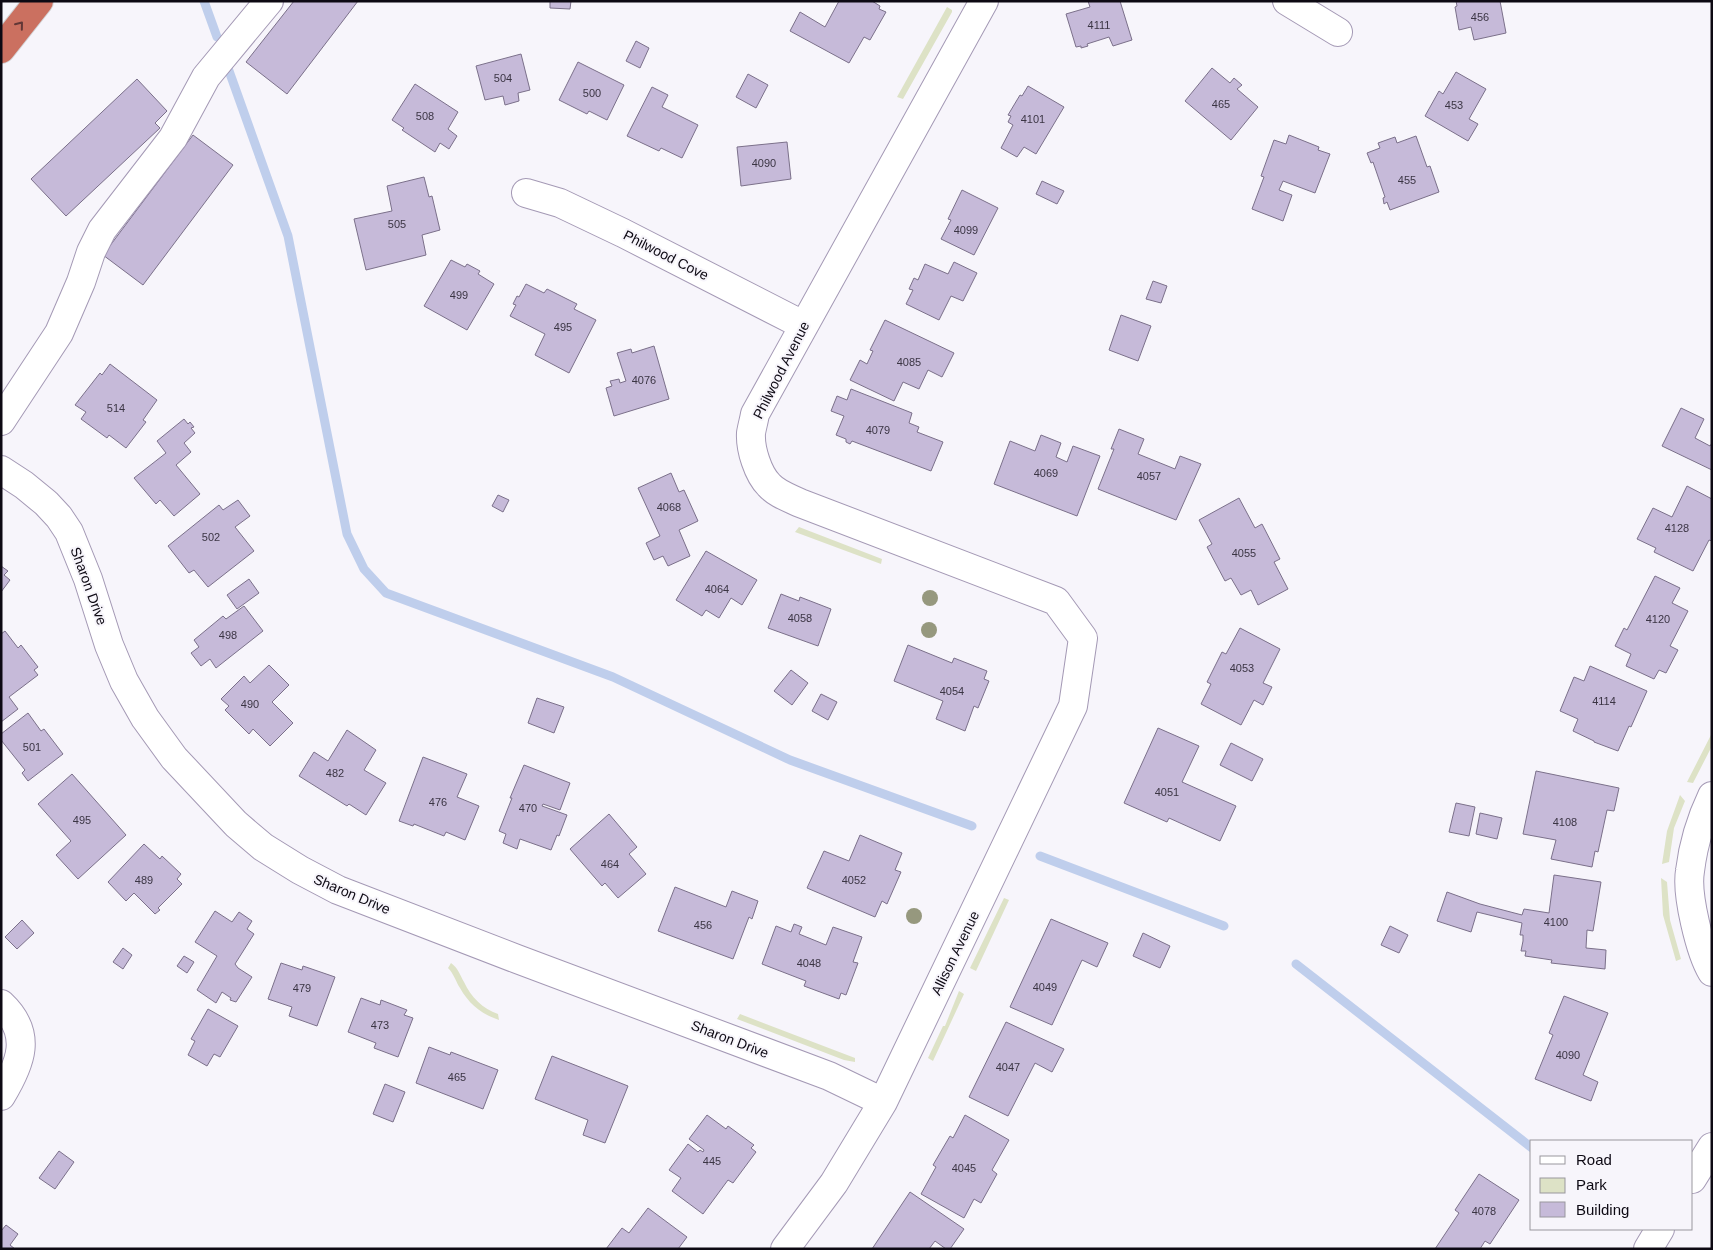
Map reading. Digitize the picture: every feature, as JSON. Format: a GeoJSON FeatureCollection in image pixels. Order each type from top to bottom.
{"type":"FeatureCollection","features":[{"type":"Feature","properties":{"kind":"highway"},"geometry":{"type":"LineString","coordinates":[[1,49],[39,1]]}},
{"type":"Feature","properties":{"kind":"street"},"geometry":{"type":"LineString","coordinates":[[1,422],[59,334],[81,282],[91,252],[102,230],[173,138],[206,77],[268,1]]}},
{"type":"Feature","properties":{"kind":"street","name":"Philwood Avenue"},"geometry":{"type":"LineString","coordinates":[[984,1],[755,414],[751,435],[754,454],[762,474],[769,486],[782,495],[1056,601],[1083,638]]}},
{"type":"Feature","properties":{"kind":"street"},"geometry":{"type":"LineString","coordinates":[[1287,1],[1338,32]]}},
{"type":"Feature","properties":{"kind":"street","name":"Philwood Cove"},"geometry":{"type":"LineString","coordinates":[[526,194],[560,203],[803,325]]}},
{"type":"Feature","properties":{"kind":"street","name":"Sharon Drive"},"geometry":{"type":"LineString","coordinates":[[1,470],[24,485],[46,503],[69,532],[88,579],[124,681],[145,718],[174,758],[236,824],[263,847],[300,870],[338,890],[829,1076],[883,1102]]}},
{"type":"Feature","properties":{"kind":"street","name":"Allison Avenue"},"geometry":{"type":"LineString","coordinates":[[785,1249],[834,1183],[883,1102],[1073,706],[1083,638]]}},
{"type":"Feature","properties":{"kind":"street"},"geometry":{"type":"LineString","coordinates":[[1712,796],[1697,836],[1689,872],[1694,918],[1706,962],[1712,972]]}},
{"type":"Feature","properties":{"kind":"street"},"geometry":{"type":"LineString","coordinates":[[1,1004],[18,1026],[21,1041],[20,1057],[13,1076],[1,1096]]}},
{"type":"Feature","properties":{"kind":"street"},"geometry":{"type":"LineString","coordinates":[[1693,1177],[1712,1147]]}},
{"type":"Feature","properties":{"kind":"street"},"geometry":{"type":"LineString","coordinates":[[1648,1249],[1659,1230]]}},
{"type":"Feature","properties":{"kind":"green space"},"geometry":{"type":"Polygon","coordinates":[[[947,7],[952,12],[903,99],[897,97],[947,7]]]}},
{"type":"Feature","properties":{"kind":"green space"},"geometry":{"type":"Polygon","coordinates":[[[799,527],[882,559],[881,564],[795,532],[799,527]]]}},
{"type":"Feature","properties":{"kind":"green space"},"geometry":{"type":"Polygon","coordinates":[[[1712,733],[1712,746],[1693,783],[1687,782],[1712,733]]]}},
{"type":"Feature","properties":{"kind":"green space"},"geometry":{"type":"Polygon","coordinates":[[[1680,795],[1685,801],[1674,828],[1669,862],[1662,864],[1667,831],[1680,795]]]}},
{"type":"Feature","properties":{"kind":"green space"},"geometry":{"type":"Polygon","coordinates":[[[1661,878],[1667,882],[1670,920],[1681,959],[1676,961],[1663,915],[1661,878]]]}},
{"type":"Feature","properties":{"kind":"green space"},"geometry":{"type":"Polygon","coordinates":[[[1004,898],[1009,900],[976,971],[970,968],[1004,898]]]}},
{"type":"Feature","properties":{"kind":"green space"},"geometry":{"type":"Polygon","coordinates":[[[451,963],[457,969],[474,997],[482,1006],[498,1014],[499,1020],[476,1008],[467,999],[448,968],[451,963]]]}},
{"type":"Feature","properties":{"kind":"green space"},"geometry":{"type":"Polygon","coordinates":[[[959,991],[964,994],[933,1061],[928,1058],[943,1026],[945,1026],[959,991]]]}},
{"type":"Feature","properties":{"kind":"green space"},"geometry":{"type":"Polygon","coordinates":[[[740,1014],[855,1058],[855,1062],[844,1060],[737,1019],[740,1014]]]}},
{"type":"Feature","properties":{"kind":"building"},"geometry":{"type":"Polygon","coordinates":[[[294,1],[358,1],[287,94],[246,62],[294,1]]]}},
{"type":"Feature","properties":{"kind":"building"},"geometry":{"type":"Polygon","coordinates":[[[550,1],[571,1],[570,9],[550,8],[550,1]]]}},
{"type":"Feature","properties":{"kind":"building"},"geometry":{"type":"Polygon","coordinates":[[[839,1],[872,1],[880,6],[879,9],[886,12],[870,40],[864,37],[849,63],[790,31],[800,12],[825,27],[839,1]]]}},
{"type":"Feature","properties":{"kind":"building"},"geometry":{"type":"Polygon","coordinates":[[[1088,1],[1120,1],[1132,40],[1113,46],[1109,37],[1087,44],[1088,46],[1076,47],[1066,14],[1090,7],[1088,1]]]}},
{"type":"Feature","properties":{"kind":"building"},"geometry":{"type":"Polygon","coordinates":[[[1456,1],[1500,1],[1506,33],[1474,40],[1471,27],[1459,30],[1455,7],[1457,6],[1456,1]]]}},
{"type":"Feature","properties":{"kind":"building"},"geometry":{"type":"Polygon","coordinates":[[[636,41],[649,48],[640,68],[626,61],[636,41]]]}},
{"type":"Feature","properties":{"kind":"building"},"geometry":{"type":"Polygon","coordinates":[[[521,54],[530,90],[518,93],[519,101],[505,105],[503,96],[485,100],[476,66],[521,54]]]}},
{"type":"Feature","properties":{"kind":"building"},"geometry":{"type":"Polygon","coordinates":[[[578,62],[624,85],[607,120],[589,111],[587,114],[559,100],[578,62]]]}},
{"type":"Feature","properties":{"kind":"building"},"geometry":{"type":"Polygon","coordinates":[[[1212,68],[1230,83],[1234,78],[1242,85],[1237,89],[1258,107],[1231,140],[1185,101],[1212,68]]]}},
{"type":"Feature","properties":{"kind":"building"},"geometry":{"type":"Polygon","coordinates":[[[1456,72],[1486,89],[1469,119],[1478,124],[1468,141],[1425,116],[1439,91],[1443,94],[1456,72]]]}},
{"type":"Feature","properties":{"kind":"building"},"geometry":{"type":"Polygon","coordinates":[[[748,74],[768,85],[756,108],[736,97],[748,74]]]}},
{"type":"Feature","properties":{"kind":"building"},"geometry":{"type":"Polygon","coordinates":[[[137,79],[167,111],[155,123],[160,128],[66,216],[31,179],[137,79]]]}},
{"type":"Feature","properties":{"kind":"building"},"geometry":{"type":"Polygon","coordinates":[[[415,84],[458,112],[448,129],[457,136],[449,149],[440,143],[435,152],[402,130],[404,128],[392,120],[415,84]]]}},
{"type":"Feature","properties":{"kind":"building"},"geometry":{"type":"Polygon","coordinates":[[[1028,86],[1064,107],[1036,154],[1024,147],[1017,157],[1001,148],[1013,125],[1008,122],[1011,116],[1008,115],[1028,86]]]}},
{"type":"Feature","properties":{"kind":"building"},"geometry":{"type":"Polygon","coordinates":[[[652,87],[668,95],[662,107],[698,125],[682,158],[661,148],[659,151],[627,136],[652,87]]]}},
{"type":"Feature","properties":{"kind":"building"},"geometry":{"type":"Polygon","coordinates":[[[193,135],[233,165],[143,285],[103,255],[193,135]]]}},
{"type":"Feature","properties":{"kind":"building"},"geometry":{"type":"Polygon","coordinates":[[[1289,135],[1319,147],[1318,150],[1330,154],[1315,193],[1283,181],[1279,190],[1292,195],[1283,221],[1252,209],[1264,177],[1261,176],[1274,140],[1286,144],[1289,135]]]}},
{"type":"Feature","properties":{"kind":"building"},"geometry":{"type":"Polygon","coordinates":[[[1416,136],[1427,167],[1430,166],[1439,192],[1390,210],[1387,202],[1384,204],[1383,198],[1385,197],[1373,162],[1371,163],[1367,153],[1380,148],[1378,143],[1395,137],[1397,143],[1416,136]]]}},
{"type":"Feature","properties":{"kind":"building"},"geometry":{"type":"Polygon","coordinates":[[[787,142],[791,179],[741,186],[737,147],[787,142]]]}},
{"type":"Feature","properties":{"kind":"building"},"geometry":{"type":"Polygon","coordinates":[[[424,177],[429,197],[432,196],[440,230],[422,235],[426,255],[366,270],[354,219],[392,211],[387,186],[424,177]]]}},
{"type":"Feature","properties":{"kind":"building"},"geometry":{"type":"Polygon","coordinates":[[[1042,181],[1064,191],[1057,204],[1036,194],[1042,181]]]}},
{"type":"Feature","properties":{"kind":"building"},"geometry":{"type":"Polygon","coordinates":[[[962,190],[998,208],[974,255],[941,239],[951,220],[948,219],[962,190]]]}},
{"type":"Feature","properties":{"kind":"building"},"geometry":{"type":"Polygon","coordinates":[[[451,260],[465,267],[467,264],[480,271],[478,274],[494,284],[467,330],[424,306],[451,260]]]}},
{"type":"Feature","properties":{"kind":"building"},"geometry":{"type":"Polygon","coordinates":[[[954,262],[977,273],[963,301],[951,296],[939,320],[906,304],[913,290],[909,289],[914,278],[918,280],[925,264],[948,274],[954,262]]]}},
{"type":"Feature","properties":{"kind":"building"},"geometry":{"type":"Polygon","coordinates":[[[1153,281],[1167,286],[1161,303],[1146,299],[1153,281]]]}},
{"type":"Feature","properties":{"kind":"building"},"geometry":{"type":"Polygon","coordinates":[[[526,284],[544,293],[547,289],[577,304],[574,309],[596,320],[569,373],[535,355],[545,334],[510,316],[516,305],[513,304],[517,296],[519,297],[526,284]]]}},
{"type":"Feature","properties":{"kind":"building"},"geometry":{"type":"Polygon","coordinates":[[[1121,315],[1151,326],[1138,361],[1109,350],[1121,315]]]}},
{"type":"Feature","properties":{"kind":"building"},"geometry":{"type":"Polygon","coordinates":[[[885,320],[954,353],[942,377],[928,370],[919,389],[903,382],[894,401],[850,380],[860,360],[867,364],[873,351],[870,350],[885,320]]]}},
{"type":"Feature","properties":{"kind":"building"},"geometry":{"type":"Polygon","coordinates":[[[654,346],[669,399],[614,416],[606,388],[612,386],[610,381],[619,379],[620,383],[626,381],[617,353],[631,349],[632,353],[654,346]]]}},
{"type":"Feature","properties":{"kind":"building"},"geometry":{"type":"Polygon","coordinates":[[[110,364],[157,400],[143,420],[146,422],[126,448],[109,435],[107,438],[81,419],[86,412],[75,405],[100,373],[102,375],[110,364]]]}},
{"type":"Feature","properties":{"kind":"building"},"geometry":{"type":"Polygon","coordinates":[[[851,389],[912,413],[909,423],[919,427],[917,432],[943,442],[931,471],[852,441],[850,444],[846,442],[846,439],[836,435],[844,416],[831,411],[837,396],[847,400],[851,389]]]}},
{"type":"Feature","properties":{"kind":"building"},"geometry":{"type":"Polygon","coordinates":[[[1681,408],[1704,419],[1695,438],[1710,446],[1712,443],[1712,470],[1662,446],[1681,408]]]}},
{"type":"Feature","properties":{"kind":"building"},"geometry":{"type":"Polygon","coordinates":[[[184,419],[194,427],[191,428],[195,433],[184,443],[191,452],[176,465],[200,494],[174,516],[160,500],[156,504],[134,478],[166,453],[157,441],[184,419]]]}},
{"type":"Feature","properties":{"kind":"building"},"geometry":{"type":"Polygon","coordinates":[[[1119,429],[1144,439],[1138,454],[1175,469],[1180,456],[1201,464],[1176,520],[1098,489],[1114,449],[1111,449],[1119,429]]]}},
{"type":"Feature","properties":{"kind":"building"},"geometry":{"type":"Polygon","coordinates":[[[1041,435],[1061,443],[1056,457],[1067,462],[1073,446],[1100,456],[1077,516],[994,484],[1010,441],[1035,451],[1041,435]]]}},
{"type":"Feature","properties":{"kind":"building"},"geometry":{"type":"Polygon","coordinates":[[[671,473],[679,492],[684,490],[698,521],[679,530],[690,556],[668,566],[663,556],[654,560],[646,543],[660,536],[638,488],[671,473]]]}},
{"type":"Feature","properties":{"kind":"building"},"geometry":{"type":"Polygon","coordinates":[[[1687,486],[1712,499],[1712,541],[1709,540],[1693,571],[1654,552],[1656,548],[1637,539],[1653,508],[1672,517],[1687,486]]]}},
{"type":"Feature","properties":{"kind":"building"},"geometry":{"type":"Polygon","coordinates":[[[498,495],[509,500],[503,512],[492,506],[498,495]]]}},
{"type":"Feature","properties":{"kind":"building"},"geometry":{"type":"Polygon","coordinates":[[[1239,498],[1255,528],[1262,524],[1280,559],[1274,562],[1288,589],[1258,605],[1251,590],[1241,595],[1231,578],[1225,581],[1207,547],[1212,544],[1199,520],[1239,498]]]}},
{"type":"Feature","properties":{"kind":"building"},"geometry":{"type":"Polygon","coordinates":[[[238,500],[250,516],[235,527],[254,551],[208,587],[194,570],[189,573],[168,546],[219,505],[223,510],[238,500]]]}},
{"type":"Feature","properties":{"kind":"building"},"geometry":{"type":"Polygon","coordinates":[[[706,551],[757,580],[742,605],[731,598],[719,618],[706,610],[702,616],[676,600],[706,551]]]}},
{"type":"Feature","properties":{"kind":"building"},"geometry":{"type":"Polygon","coordinates":[[[1,566],[8,571],[4,575],[10,580],[1,592],[1,566]]]}},
{"type":"Feature","properties":{"kind":"building"},"geometry":{"type":"Polygon","coordinates":[[[1655,576],[1680,588],[1672,603],[1688,611],[1670,646],[1678,650],[1666,673],[1659,670],[1654,679],[1626,666],[1631,654],[1615,646],[1624,628],[1627,630],[1655,576]]]}},
{"type":"Feature","properties":{"kind":"building"},"geometry":{"type":"Polygon","coordinates":[[[249,579],[259,593],[237,609],[227,595],[249,579]]]}},
{"type":"Feature","properties":{"kind":"building"},"geometry":{"type":"Polygon","coordinates":[[[781,594],[799,601],[800,597],[831,609],[818,646],[768,628],[781,594]]]}},
{"type":"Feature","properties":{"kind":"building"},"geometry":{"type":"Polygon","coordinates":[[[244,606],[263,631],[216,668],[210,659],[201,666],[191,653],[199,647],[194,640],[223,616],[226,619],[244,606]]]}},
{"type":"Feature","properties":{"kind":"building"},"geometry":{"type":"Polygon","coordinates":[[[1240,628],[1280,649],[1263,683],[1272,687],[1263,705],[1254,700],[1241,725],[1201,704],[1211,684],[1207,682],[1222,652],[1226,654],[1240,628]]]}},
{"type":"Feature","properties":{"kind":"building"},"geometry":{"type":"Polygon","coordinates":[[[5,631],[18,648],[21,645],[38,667],[34,670],[38,675],[9,697],[18,709],[1,722],[1,634],[5,631]]]}},
{"type":"Feature","properties":{"kind":"building"},"geometry":{"type":"Polygon","coordinates":[[[908,645],[952,663],[954,658],[987,671],[984,679],[989,681],[978,708],[974,706],[965,731],[936,719],[943,701],[894,681],[908,645]]]}},
{"type":"Feature","properties":{"kind":"building"},"geometry":{"type":"Polygon","coordinates":[[[269,665],[289,685],[272,702],[293,723],[270,746],[253,729],[249,734],[225,710],[229,706],[221,699],[244,676],[250,683],[269,665]]]}},
{"type":"Feature","properties":{"kind":"building"},"geometry":{"type":"Polygon","coordinates":[[[1590,666],[1647,691],[1618,751],[1594,742],[1573,731],[1578,719],[1560,711],[1574,677],[1584,681],[1590,666]]]}},
{"type":"Feature","properties":{"kind":"building"},"geometry":{"type":"Polygon","coordinates":[[[791,670],[808,683],[792,705],[774,691],[791,670]]]}},
{"type":"Feature","properties":{"kind":"building"},"geometry":{"type":"Polygon","coordinates":[[[821,694],[837,702],[828,720],[812,711],[821,694]]]}},
{"type":"Feature","properties":{"kind":"building"},"geometry":{"type":"Polygon","coordinates":[[[537,698],[564,707],[554,733],[528,723],[537,698]]]}},
{"type":"Feature","properties":{"kind":"building"},"geometry":{"type":"Polygon","coordinates":[[[28,713],[41,731],[44,729],[63,754],[28,781],[22,773],[25,770],[1,740],[1,734],[28,713]]]}},
{"type":"Feature","properties":{"kind":"building"},"geometry":{"type":"Polygon","coordinates":[[[1158,728],[1199,746],[1182,782],[1236,806],[1220,841],[1169,818],[1167,822],[1124,803],[1158,728]]]}},
{"type":"Feature","properties":{"kind":"building"},"geometry":{"type":"Polygon","coordinates":[[[347,730],[376,750],[364,770],[386,783],[366,815],[349,804],[347,806],[299,776],[314,752],[328,761],[347,730]]]}},
{"type":"Feature","properties":{"kind":"building"},"geometry":{"type":"Polygon","coordinates":[[[1231,743],[1263,759],[1252,781],[1220,765],[1231,743]]]}},
{"type":"Feature","properties":{"kind":"building"},"geometry":{"type":"Polygon","coordinates":[[[423,757],[467,774],[457,797],[479,806],[465,840],[446,832],[444,836],[414,824],[413,826],[399,821],[423,757]]]}},
{"type":"Feature","properties":{"kind":"building"},"geometry":{"type":"Polygon","coordinates":[[[524,765],[570,783],[560,810],[543,804],[542,806],[567,815],[551,850],[520,839],[517,849],[503,843],[506,834],[499,831],[524,765]]]}},
{"type":"Feature","properties":{"kind":"building"},"geometry":{"type":"Polygon","coordinates":[[[1536,771],[1619,788],[1614,811],[1607,810],[1598,852],[1595,851],[1592,867],[1551,859],[1556,840],[1523,834],[1536,771]]]}},
{"type":"Feature","properties":{"kind":"building"},"geometry":{"type":"Polygon","coordinates":[[[72,774],[126,835],[78,879],[56,855],[71,841],[38,804],[72,774]]]}},
{"type":"Feature","properties":{"kind":"building"},"geometry":{"type":"Polygon","coordinates":[[[1456,803],[1475,807],[1469,836],[1449,832],[1456,803]]]}},
{"type":"Feature","properties":{"kind":"building"},"geometry":{"type":"Polygon","coordinates":[[[1480,813],[1502,818],[1497,839],[1476,834],[1480,813]]]}},
{"type":"Feature","properties":{"kind":"building"},"geometry":{"type":"Polygon","coordinates":[[[609,814],[637,847],[629,854],[646,874],[618,898],[605,883],[602,886],[570,849],[609,814]]]}},
{"type":"Feature","properties":{"kind":"building"},"geometry":{"type":"Polygon","coordinates":[[[860,835],[902,853],[895,870],[901,872],[887,904],[882,901],[875,917],[807,888],[824,851],[849,861],[860,835]]]}},
{"type":"Feature","properties":{"kind":"building"},"geometry":{"type":"Polygon","coordinates":[[[144,844],[160,859],[162,856],[181,874],[177,879],[182,884],[158,908],[160,910],[155,914],[134,893],[126,901],[108,882],[144,844]]]}},
{"type":"Feature","properties":{"kind":"building"},"geometry":{"type":"Polygon","coordinates":[[[1554,875],[1601,882],[1593,931],[1587,930],[1586,948],[1606,950],[1605,969],[1551,963],[1552,960],[1525,956],[1526,951],[1521,951],[1523,941],[1523,935],[1520,935],[1522,923],[1477,912],[1471,932],[1437,921],[1447,892],[1480,904],[1522,915],[1524,909],[1549,913],[1554,875]]]}},
{"type":"Feature","properties":{"kind":"building"},"geometry":{"type":"Polygon","coordinates":[[[675,887],[726,907],[732,891],[758,901],[752,919],[749,917],[733,959],[658,931],[675,887]]]}},
{"type":"Feature","properties":{"kind":"building"},"geometry":{"type":"Polygon","coordinates":[[[215,911],[232,922],[239,912],[252,921],[247,929],[254,934],[235,964],[252,977],[236,1002],[230,1000],[231,998],[222,992],[216,1003],[197,990],[217,956],[195,942],[215,911]]]}},
{"type":"Feature","properties":{"kind":"building"},"geometry":{"type":"Polygon","coordinates":[[[1051,919],[1108,943],[1097,967],[1082,960],[1052,1025],[1010,1007],[1051,919]]]}},
{"type":"Feature","properties":{"kind":"building"},"geometry":{"type":"Polygon","coordinates":[[[22,920],[34,933],[17,949],[5,937],[22,920]]]}},
{"type":"Feature","properties":{"kind":"building"},"geometry":{"type":"Polygon","coordinates":[[[794,924],[802,927],[799,934],[826,945],[833,927],[862,937],[853,962],[858,963],[846,995],[841,993],[839,999],[804,986],[806,981],[762,964],[776,926],[791,932],[794,924]]]}},
{"type":"Feature","properties":{"kind":"building"},"geometry":{"type":"Polygon","coordinates":[[[1390,926],[1408,935],[1399,953],[1381,945],[1390,926]]]}},
{"type":"Feature","properties":{"kind":"building"},"geometry":{"type":"Polygon","coordinates":[[[1143,933],[1170,946],[1160,968],[1133,956],[1143,933]]]}},
{"type":"Feature","properties":{"kind":"building"},"geometry":{"type":"Polygon","coordinates":[[[123,948],[132,955],[123,969],[113,962],[123,948]]]}},
{"type":"Feature","properties":{"kind":"building"},"geometry":{"type":"Polygon","coordinates":[[[184,956],[194,962],[187,973],[177,966],[184,956]]]}},
{"type":"Feature","properties":{"kind":"building"},"geometry":{"type":"Polygon","coordinates":[[[281,963],[302,970],[303,966],[335,977],[317,1026],[289,1016],[292,1007],[268,999],[281,963]]]}},
{"type":"Feature","properties":{"kind":"building"},"geometry":{"type":"Polygon","coordinates":[[[1564,996],[1608,1013],[1583,1075],[1598,1082],[1591,1101],[1535,1079],[1553,1035],[1549,1033],[1564,996]]]}},
{"type":"Feature","properties":{"kind":"building"},"geometry":{"type":"Polygon","coordinates":[[[361,998],[380,1005],[381,1000],[407,1010],[404,1015],[413,1018],[398,1057],[374,1048],[376,1043],[348,1032],[361,998]]]}},
{"type":"Feature","properties":{"kind":"building"},"geometry":{"type":"Polygon","coordinates":[[[208,1009],[238,1026],[220,1057],[214,1054],[207,1066],[188,1055],[195,1041],[191,1039],[208,1009]]]}},
{"type":"Feature","properties":{"kind":"building"},"geometry":{"type":"Polygon","coordinates":[[[1006,1022],[1064,1049],[1052,1072],[1035,1063],[1008,1116],[969,1097],[1006,1022]]]}},
{"type":"Feature","properties":{"kind":"building"},"geometry":{"type":"Polygon","coordinates":[[[429,1047],[450,1055],[451,1052],[498,1070],[483,1109],[416,1083],[429,1047]]]}},
{"type":"Feature","properties":{"kind":"building"},"geometry":{"type":"Polygon","coordinates":[[[552,1056],[628,1086],[605,1143],[583,1135],[588,1120],[535,1099],[552,1056]]]}},
{"type":"Feature","properties":{"kind":"building"},"geometry":{"type":"Polygon","coordinates":[[[385,1084],[405,1092],[393,1122],[373,1114],[385,1084]]]}},
{"type":"Feature","properties":{"kind":"building"},"geometry":{"type":"Polygon","coordinates":[[[707,1115],[726,1129],[728,1126],[754,1145],[751,1148],[756,1152],[733,1183],[728,1180],[703,1214],[672,1191],[681,1178],[669,1170],[688,1144],[698,1152],[700,1150],[703,1152],[704,1150],[689,1139],[707,1115]]]}},
{"type":"Feature","properties":{"kind":"building"},"geometry":{"type":"Polygon","coordinates":[[[965,1115],[1009,1140],[992,1170],[997,1174],[981,1203],[974,1199],[964,1218],[921,1194],[936,1167],[933,1165],[950,1136],[953,1138],[965,1115]]]}},
{"type":"Feature","properties":{"kind":"building"},"geometry":{"type":"Polygon","coordinates":[[[59,1151],[74,1162],[55,1189],[39,1178],[59,1151]]]}},
{"type":"Feature","properties":{"kind":"building"},"geometry":{"type":"Polygon","coordinates":[[[1479,1174],[1519,1200],[1490,1244],[1485,1241],[1480,1249],[1435,1249],[1459,1213],[1455,1210],[1479,1174]]]}},
{"type":"Feature","properties":{"kind":"building"},"geometry":{"type":"Polygon","coordinates":[[[910,1192],[964,1229],[950,1249],[946,1249],[935,1241],[929,1249],[872,1249],[910,1192]]]}},
{"type":"Feature","properties":{"kind":"building"},"geometry":{"type":"Polygon","coordinates":[[[648,1208],[687,1237],[678,1249],[606,1249],[622,1228],[629,1233],[648,1208]]]}},
{"type":"Feature","properties":{"kind":"building"},"geometry":{"type":"Polygon","coordinates":[[[6,1225],[18,1234],[10,1245],[15,1249],[1,1249],[1,1231],[6,1225]]]}},
{"type":"Feature","properties":{"kind":"waterway"},"geometry":{"type":"LineString","coordinates":[[204,1],[217,37]]}},
{"type":"Feature","properties":{"kind":"waterway"},"geometry":{"type":"LineString","coordinates":[[228,68],[288,236],[347,534],[364,569],[386,593],[613,677],[790,760],[972,826]]}},
{"type":"Feature","properties":{"kind":"waterway"},"geometry":{"type":"LineString","coordinates":[[1040,856],[1224,926]]}},
{"type":"Feature","properties":{"kind":"waterway"},"geometry":{"type":"LineString","coordinates":[[1296,964],[1530,1146]]}}]}
